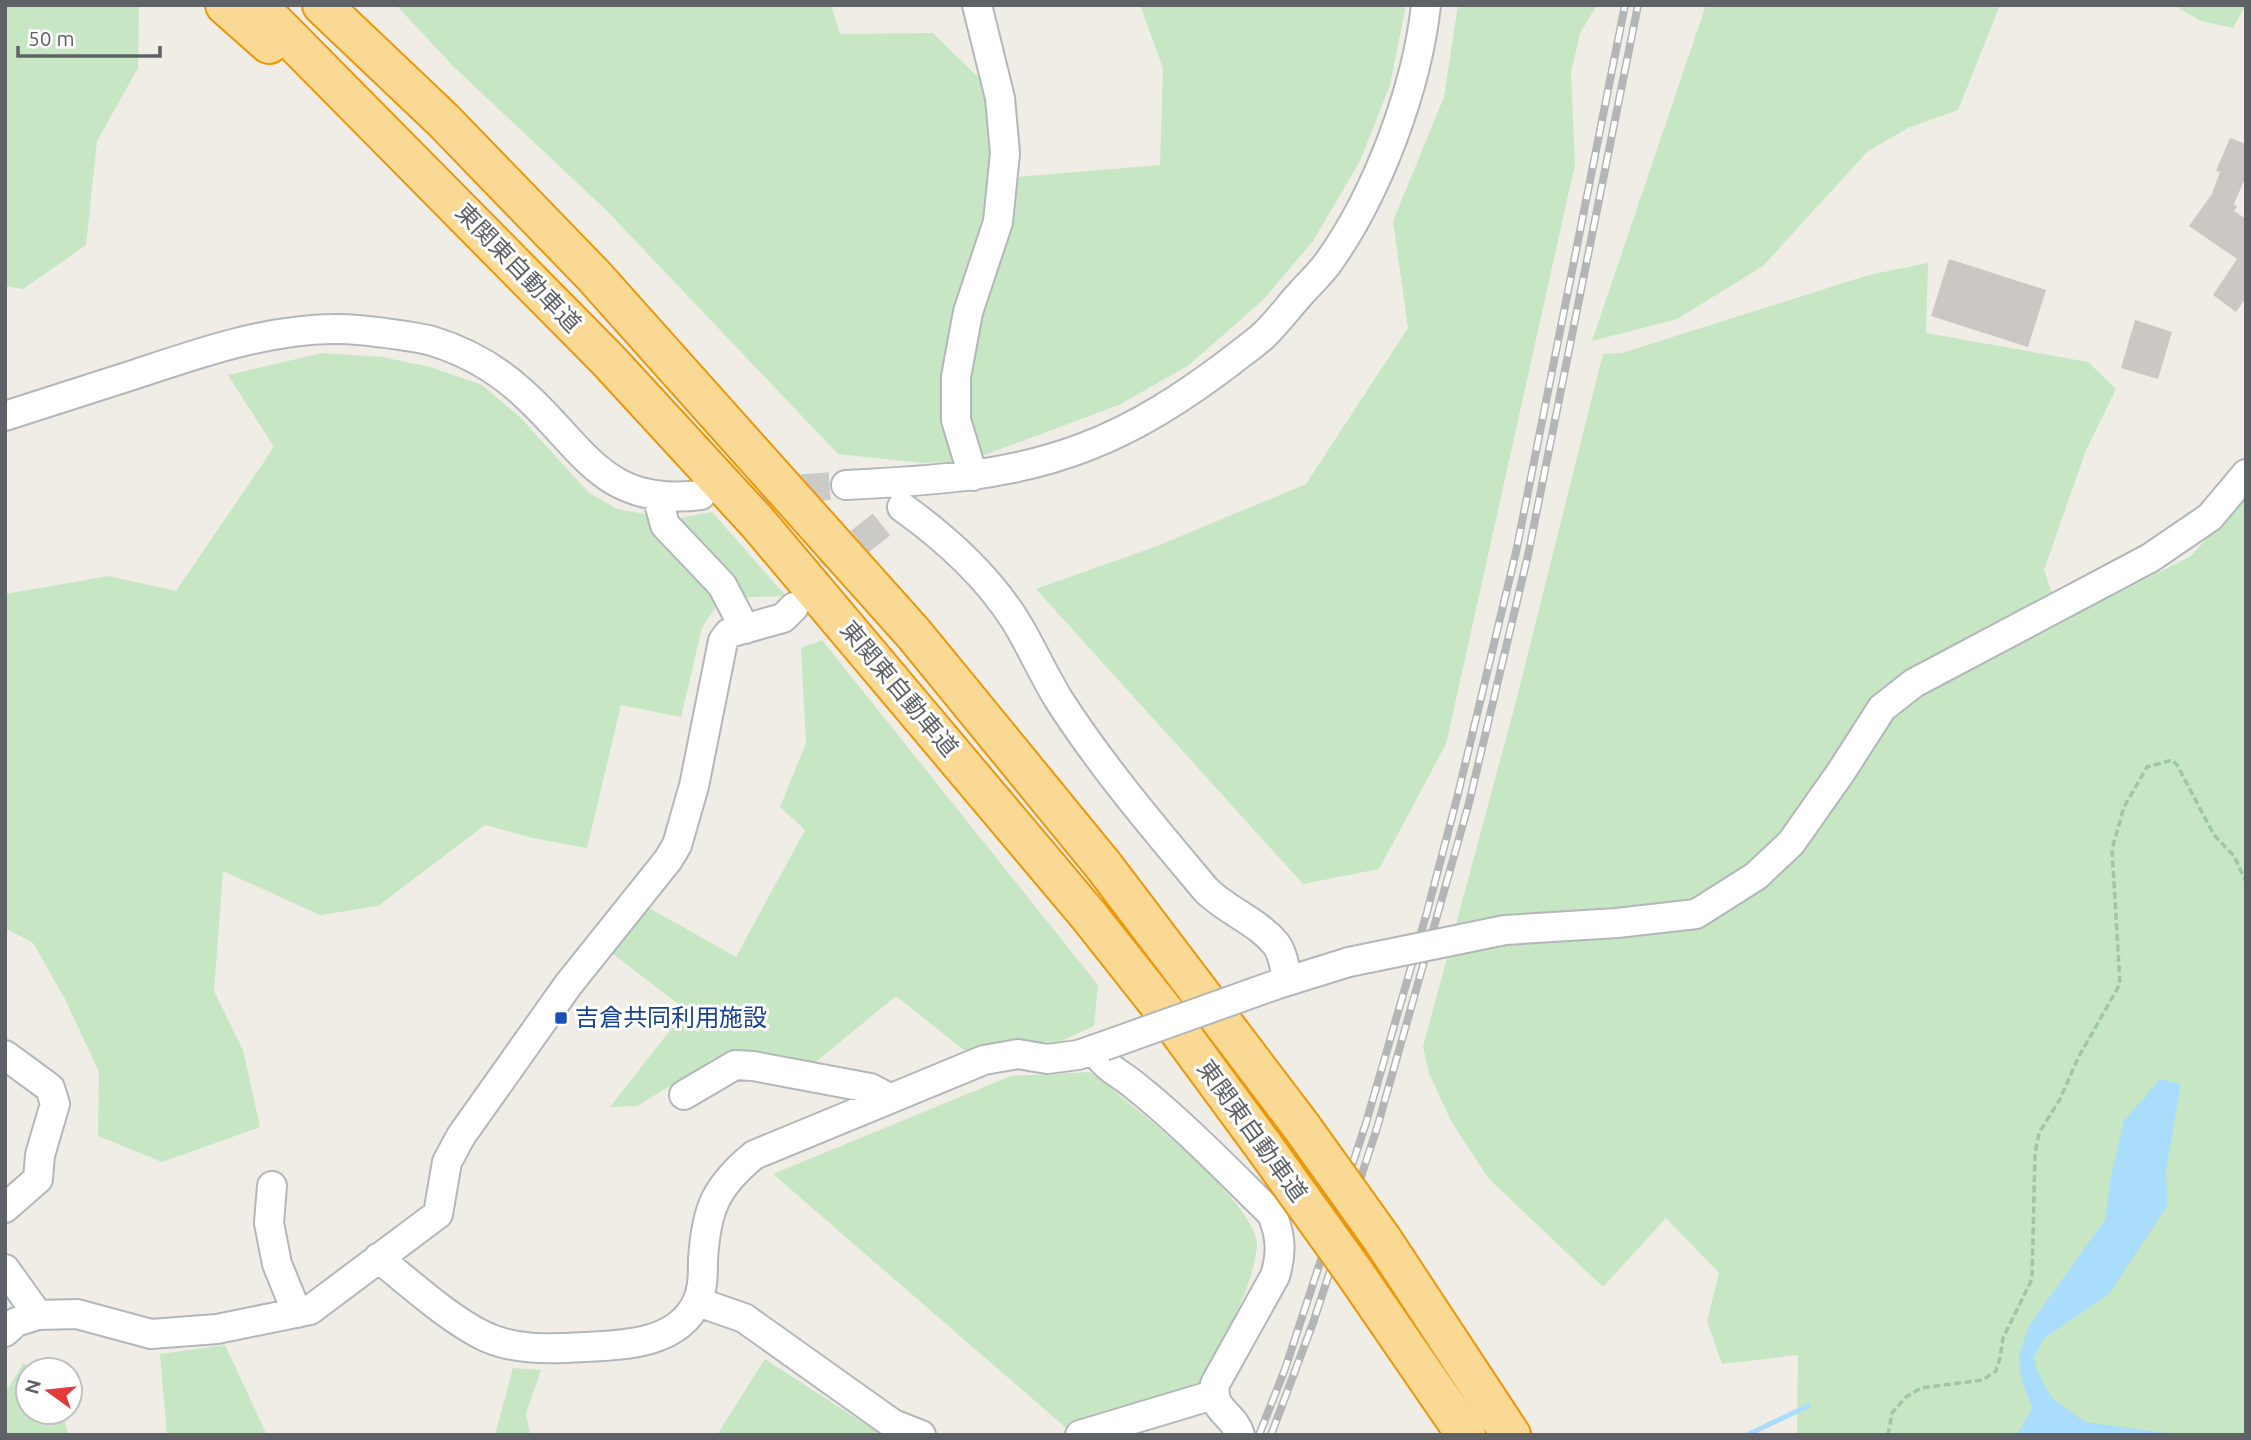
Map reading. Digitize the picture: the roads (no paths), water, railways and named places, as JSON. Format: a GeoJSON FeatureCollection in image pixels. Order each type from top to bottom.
{"type":"FeatureCollection","features":[{"type":"Feature","properties":{"kind":"highway"},"geometry":{"type":"LineString","coordinates":[[225,5],[506,255]]}},
{"type":"Feature","properties":{"kind":"highway","name":"東関東自動車道"},"geometry":{"type":"LineString","coordinates":[[257,5],[618,370],[796,567],[1089,916],[1165,1012],[1354,1272],[1466,1435]]}},
{"type":"Feature","properties":{"kind":"highway","name":"東関東自動車道"},"geometry":{"type":"LineString","coordinates":[[322,5],[443,120],[594,276],[914,634],[1103,865],[1301,1126],[1382,1239],[1511,1435]]}},
{"type":"Feature","properties":{"kind":"street"},"geometry":{"type":"LineString","coordinates":[[973,476],[956,420],[956,377],[968,312],[998,222],[1005,153],[1000,98],[977,5]]}},
{"type":"Feature","properties":{"kind":"street"},"geometry":{"type":"LineString","coordinates":[[898,504],[973,476],[1084,448],[1141,422],[1210,377],[1264,336],[1329,261],[1362,205],[1381,166],[1404,103],[1416,61],[1426,5]]}},
{"type":"Feature","properties":{"kind":"street"},"geometry":{"type":"LineString","coordinates":[[5,416],[215,348],[278,335],[332,328],[382,332],[431,341],[463,353],[491,368],[525,394],[610,480],[635,491],[657,496],[701,495]]}},
{"type":"Feature","properties":{"kind":"street"},"geometry":{"type":"LineString","coordinates":[[378,1258],[432,1301],[480,1334],[501,1343],[543,1349],[631,1344],[672,1330],[689,1316],[698,1301],[702,1284],[704,1231],[715,1200],[731,1173],[754,1155],[889,1098],[984,1060],[1017,1055],[1046,1059],[1078,1055],[1281,983],[1349,962],[1505,930],[1618,923],[1696,914],[1756,876],[1791,842],[1882,708],[1914,683],[2150,558],[2210,517],[2246,474]]}},
{"type":"Feature","properties":{"kind":"street"},"geometry":{"type":"LineString","coordinates":[[846,485],[898,504],[971,566],[998,596],[1015,621],[1058,699],[1097,754],[1220,905],[1254,925],[1278,946],[1281,983]]}},
{"type":"Feature","properties":{"kind":"street"},"geometry":{"type":"LineString","coordinates":[[657,496],[666,524],[722,585],[745,629]]}},
{"type":"Feature","properties":{"kind":"street"},"geometry":{"type":"LineString","coordinates":[[5,1332],[16,1322],[38,1315],[77,1314],[150,1334],[217,1329],[310,1310],[438,1214],[447,1162],[461,1136],[568,985],[668,860],[677,845],[697,775],[723,641],[729,633],[783,618],[794,607]]}},
{"type":"Feature","properties":{"kind":"street"},"geometry":{"type":"LineString","coordinates":[[1100,1048],[1100,1059],[1135,1085],[1189,1133],[1272,1214],[1279,1229],[1281,1259],[1275,1276],[1215,1384],[1213,1395],[1240,1435]]}},
{"type":"Feature","properties":{"kind":"street"},"geometry":{"type":"LineString","coordinates":[[5,1055],[50,1088],[55,1104],[40,1155],[38,1179],[5,1208]]}},
{"type":"Feature","properties":{"kind":"street"},"geometry":{"type":"LineString","coordinates":[[684,1096],[735,1065],[870,1088],[889,1098]]}},
{"type":"Feature","properties":{"kind":"street"},"geometry":{"type":"LineString","coordinates":[[272,1186],[269,1223],[277,1265],[297,1313]]}},
{"type":"Feature","properties":{"kind":"street"},"geometry":{"type":"LineString","coordinates":[[5,1269],[38,1315]]}},
{"type":"Feature","properties":{"kind":"street"},"geometry":{"type":"LineString","coordinates":[[698,1301],[744,1318],[893,1424],[921,1435]]}},
{"type":"Feature","properties":{"kind":"street"},"geometry":{"type":"LineString","coordinates":[[1080,1435],[1213,1395]]}},
{"type":"Feature","properties":{"kind":"water"},"geometry":{"type":"Polygon","coordinates":[[[2160,1079],[2181,1084],[2166,1170],[2167,1206],[2109,1294],[2043,1339],[2034,1358],[2037,1371],[2052,1398],[2085,1422],[2182,1435],[2017,1435],[2032,1408],[2021,1378],[2019,1355],[2030,1324],[2105,1220],[2111,1175],[2124,1121],[2160,1079]]]}},
{"type":"Feature","properties":{"kind":"waterway"},"geometry":{"type":"LineString","coordinates":[[1747,1435],[1808,1406]]}},
{"type":"Feature","properties":{"kind":"tunnel"},"geometry":{"type":"LineString","coordinates":[[718,494],[846,485]]}},
{"type":"Feature","properties":{"kind":"tunnel"},"geometry":{"type":"LineString","coordinates":[[800,601],[854,546],[882,524]]}},
{"type":"Feature","properties":{"kind":"railway"},"geometry":{"type":"LineString","coordinates":[[1259,1435],[1285,1369],[1366,1123],[1457,798],[1516,552],[1625,5]]}},
{"type":"Feature","properties":{"kind":"railway"},"geometry":{"type":"LineString","coordinates":[[1271,1435],[1313,1323],[1377,1128],[1469,803],[1528,555],[1638,5]]}},
{"type":"Feature","properties":{"kind":"place","name":"吉倉共同利用施設"},"geometry":{"type":"Point","coordinates":[561,1018]}}]}
